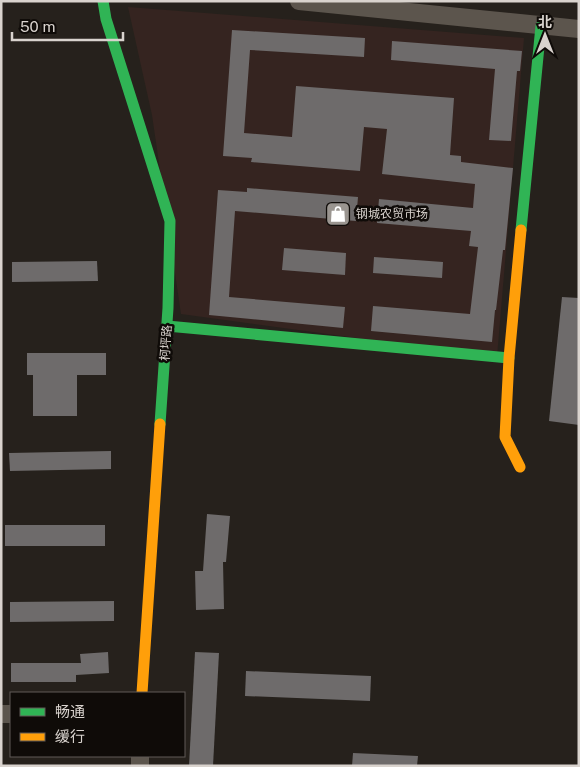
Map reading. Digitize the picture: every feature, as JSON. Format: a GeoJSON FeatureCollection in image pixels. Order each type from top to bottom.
{"type":"FeatureCollection","features":[{"type":"Feature","properties":{"kind":"street","name":"柯坪路"},"geometry":{"type":"LineString","coordinates":[[103,1],[106,19],[170,221],[167,326],[142,692]]}},
{"type":"Feature","properties":{"kind":"street"},"geometry":{"type":"LineString","coordinates":[[299,1],[579,29]]}},
{"type":"Feature","properties":{"kind":"street"},"geometry":{"type":"LineString","coordinates":[[520,467],[505,437],[509,358],[541,26]]}},
{"type":"Feature","properties":{"kind":"street"},"geometry":{"type":"LineString","coordinates":[[167,326],[509,358]]}},
{"type":"Feature","properties":{"kind":"shaded area","name":"钢城农贸市场"},"geometry":{"type":"Polygon","coordinates":[[[128,7],[524,38],[497,357],[181,314],[152,115],[128,7]]]}},
{"type":"Feature","properties":{"kind":"building"},"geometry":{"type":"Polygon","coordinates":[[[232,30],[365,38],[364,57],[250,50],[244,133],[292,137],[296,86],[454,98],[450,155],[461,156],[461,162],[513,168],[505,250],[503,250],[492,342],[371,331],[373,306],[470,314],[478,247],[469,246],[471,231],[377,223],[379,199],[473,208],[475,184],[382,174],[387,129],[364,127],[360,171],[251,162],[252,158],[223,156],[232,30]]]}},
{"type":"Feature","properties":{"kind":"building"},"geometry":{"type":"Polygon","coordinates":[[[392,41],[522,51],[520,71],[517,71],[511,141],[489,140],[495,69],[391,60],[392,41]]]}},
{"type":"Feature","properties":{"kind":"building"},"geometry":{"type":"Polygon","coordinates":[[[247,188],[358,197],[356,221],[235,211],[229,297],[345,307],[343,328],[209,315],[218,190],[247,192],[247,188]]]}},
{"type":"Feature","properties":{"kind":"building"},"geometry":{"type":"Polygon","coordinates":[[[284,248],[346,253],[345,275],[282,270],[284,248]]]}},
{"type":"Feature","properties":{"kind":"building"},"geometry":{"type":"Polygon","coordinates":[[[374,257],[443,262],[442,278],[373,273],[374,257]]]}},
{"type":"Feature","properties":{"kind":"building"},"geometry":{"type":"Polygon","coordinates":[[[97,261],[98,281],[12,282],[12,262],[97,261]]]}},
{"type":"Feature","properties":{"kind":"building"},"geometry":{"type":"Polygon","coordinates":[[[562,297],[579,298],[579,425],[549,421],[562,297]]]}},
{"type":"Feature","properties":{"kind":"building"},"geometry":{"type":"Polygon","coordinates":[[[27,353],[106,353],[106,375],[77,375],[77,416],[33,416],[33,375],[27,375],[27,353]]]}},
{"type":"Feature","properties":{"kind":"building"},"geometry":{"type":"Polygon","coordinates":[[[111,451],[111,469],[10,471],[9,453],[111,451]]]}},
{"type":"Feature","properties":{"kind":"building"},"geometry":{"type":"Polygon","coordinates":[[[207,514],[230,516],[226,562],[223,562],[224,609],[196,610],[195,571],[203,571],[207,514]]]}},
{"type":"Feature","properties":{"kind":"building"},"geometry":{"type":"Polygon","coordinates":[[[5,525],[105,525],[105,546],[5,546],[5,525]]]}},
{"type":"Feature","properties":{"kind":"building"},"geometry":{"type":"Polygon","coordinates":[[[114,601],[114,621],[10,622],[10,602],[114,601]]]}},
{"type":"Feature","properties":{"kind":"building"},"geometry":{"type":"Polygon","coordinates":[[[108,652],[109,673],[76,675],[76,682],[11,682],[11,663],[81,663],[80,654],[108,652]]]}},
{"type":"Feature","properties":{"kind":"building"},"geometry":{"type":"Polygon","coordinates":[[[195,652],[219,653],[213,766],[189,766],[195,652]]]}},
{"type":"Feature","properties":{"kind":"building"},"geometry":{"type":"Polygon","coordinates":[[[246,671],[371,676],[370,701],[245,696],[246,671]]]}},
{"type":"Feature","properties":{"kind":"building"},"geometry":{"type":"Polygon","coordinates":[[[353,753],[418,756],[417,766],[352,766],[353,753]]]}},
{"type":"Feature","properties":{"kind":"traffic: fast"},"geometry":{"type":"LineString","coordinates":[[103,1],[106,19],[170,221],[168,308],[160,424]]}},
{"type":"Feature","properties":{"kind":"traffic: fast"},"geometry":{"type":"LineString","coordinates":[[521,230],[541,26]]}},
{"type":"Feature","properties":{"kind":"traffic: fast"},"geometry":{"type":"LineString","coordinates":[[167,326],[509,358]]}},
{"type":"Feature","properties":{"kind":"traffic: slow"},"geometry":{"type":"LineString","coordinates":[[520,467],[505,437],[509,358],[521,230]]}},
{"type":"Feature","properties":{"kind":"traffic: slow"},"geometry":{"type":"LineString","coordinates":[[142,692],[160,424]]}},
{"type":"Feature","properties":{"kind":"place","name":"钢城农贸市场"},"geometry":{"type":"Point","coordinates":[338,214]}}]}
